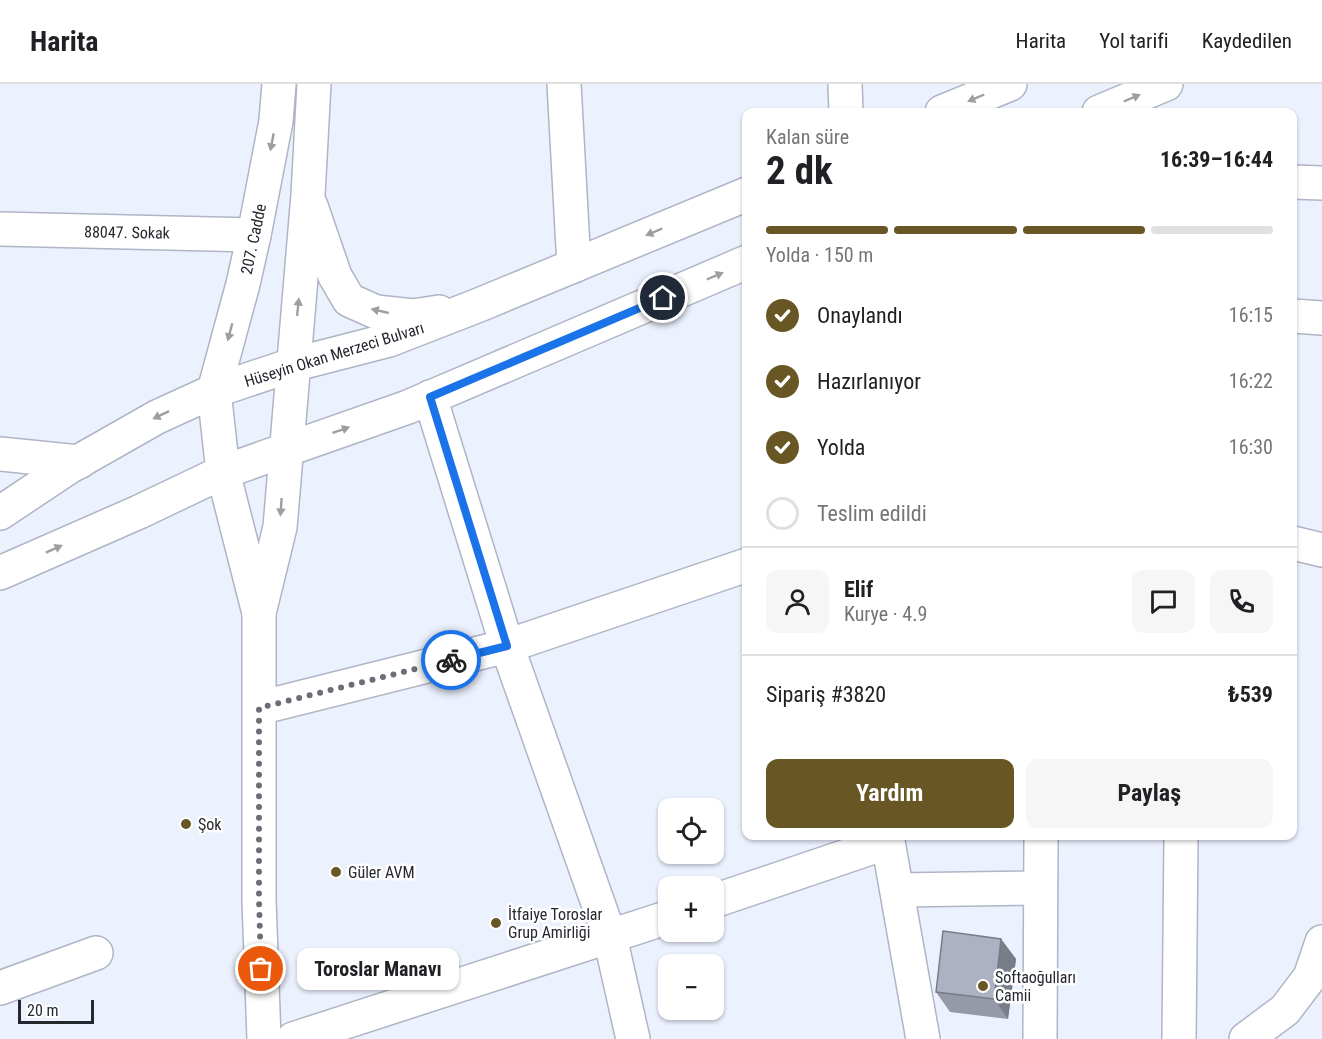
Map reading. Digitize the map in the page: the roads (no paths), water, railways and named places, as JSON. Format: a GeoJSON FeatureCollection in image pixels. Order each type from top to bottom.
{"type":"FeatureCollection","features":[{"type":"Feature","properties":{"kind":"street","name":"207. Cadde"},"geometry":{"type":"LineString","coordinates":[[214,391],[254,235],[276,121],[279,84]]}},
{"type":"Feature","properties":{"kind":"street"},"geometry":{"type":"LineString","coordinates":[[264,1039],[259,900],[259,613],[280,527],[308,195],[314,84]]}},
{"type":"Feature","properties":{"kind":"street"},"geometry":{"type":"LineString","coordinates":[[564,84],[574,266]]}},
{"type":"Feature","properties":{"kind":"street"},"geometry":{"type":"LineString","coordinates":[[845,84],[846,108]]}},
{"type":"Feature","properties":{"kind":"street"},"geometry":{"type":"LineString","coordinates":[[952,108],[1010,84]]}},
{"type":"Feature","properties":{"kind":"street"},"geometry":{"type":"LineString","coordinates":[[1109,108],[1166,84]]}},
{"type":"Feature","properties":{"kind":"street"},"geometry":{"type":"LineString","coordinates":[[1297,182],[1322,183]]}},
{"type":"Feature","properties":{"kind":"street"},"geometry":{"type":"LineString","coordinates":[[308,195],[335,276],[350,300],[376,312],[413,316],[479,305]]}},
{"type":"Feature","properties":{"kind":"street","name":"Hüseyin Okan Merzeci Bulvarı"},"geometry":{"type":"LineString","coordinates":[[0,513],[79,462],[157,417],[214,391],[292,365],[389,340],[742,196]]}},
{"type":"Feature","properties":{"kind":"street","name":"88047. Sokak"},"geometry":{"type":"LineString","coordinates":[[0,229],[254,235]]}},
{"type":"Feature","properties":{"kind":"street"},"geometry":{"type":"LineString","coordinates":[[0,573],[223,472],[408,406],[742,264]]}},
{"type":"Feature","properties":{"kind":"street"},"geometry":{"type":"LineString","coordinates":[[1297,316],[1322,318]]}},
{"type":"Feature","properties":{"kind":"street"},"geometry":{"type":"LineString","coordinates":[[214,391],[223,472],[259,613]]}},
{"type":"Feature","properties":{"kind":"street"},"geometry":{"type":"LineString","coordinates":[[430,397],[507,646],[610,937],[633,1039]]}},
{"type":"Feature","properties":{"kind":"street"},"geometry":{"type":"LineString","coordinates":[[0,454],[79,462]]}},
{"type":"Feature","properties":{"kind":"street"},"geometry":{"type":"LineString","coordinates":[[1297,544],[1322,550]]}},
{"type":"Feature","properties":{"kind":"street"},"geometry":{"type":"LineString","coordinates":[[259,708],[507,646],[742,568]]}},
{"type":"Feature","properties":{"kind":"street"},"geometry":{"type":"LineString","coordinates":[[724,897],[885,840]]}},
{"type":"Feature","properties":{"kind":"street"},"geometry":{"type":"LineString","coordinates":[[888,840],[923,1039]]}},
{"type":"Feature","properties":{"kind":"street"},"geometry":{"type":"LineString","coordinates":[[1040,1039],[1041,840]]}},
{"type":"Feature","properties":{"kind":"street"},"geometry":{"type":"LineString","coordinates":[[1179,1039],[1181,840]]}},
{"type":"Feature","properties":{"kind":"street"},"geometry":{"type":"LineString","coordinates":[[897,890],[1040,888]]}},
{"type":"Feature","properties":{"kind":"street"},"geometry":{"type":"LineString","coordinates":[[293,1039],[658,921]]}},
{"type":"Feature","properties":{"kind":"street"},"geometry":{"type":"LineString","coordinates":[[1246,1039],[1285,1010],[1310,977],[1322,942]]}},
{"type":"Feature","properties":{"kind":"street"},"geometry":{"type":"LineString","coordinates":[[0,988],[96,953]]}},
{"type":"Feature","properties":{"kind":"place","name":"Şok"},"geometry":{"type":"Point","coordinates":[186,824]}},
{"type":"Feature","properties":{"kind":"place","name":"Güler AVM"},"geometry":{"type":"Point","coordinates":[336,872]}},
{"type":"Feature","properties":{"kind":"place","name":"İtfaiye Toroslar Grup Amirliği"},"geometry":{"type":"Point","coordinates":[496,923]}},
{"type":"Feature","properties":{"kind":"place","name":"Toroslar Manavı"},"geometry":{"type":"Point","coordinates":[261,969]}},
{"type":"Feature","properties":{"kind":"place","name":"Softaoğulları Camii"},"geometry":{"type":"Point","coordinates":[983,986]}}]}
